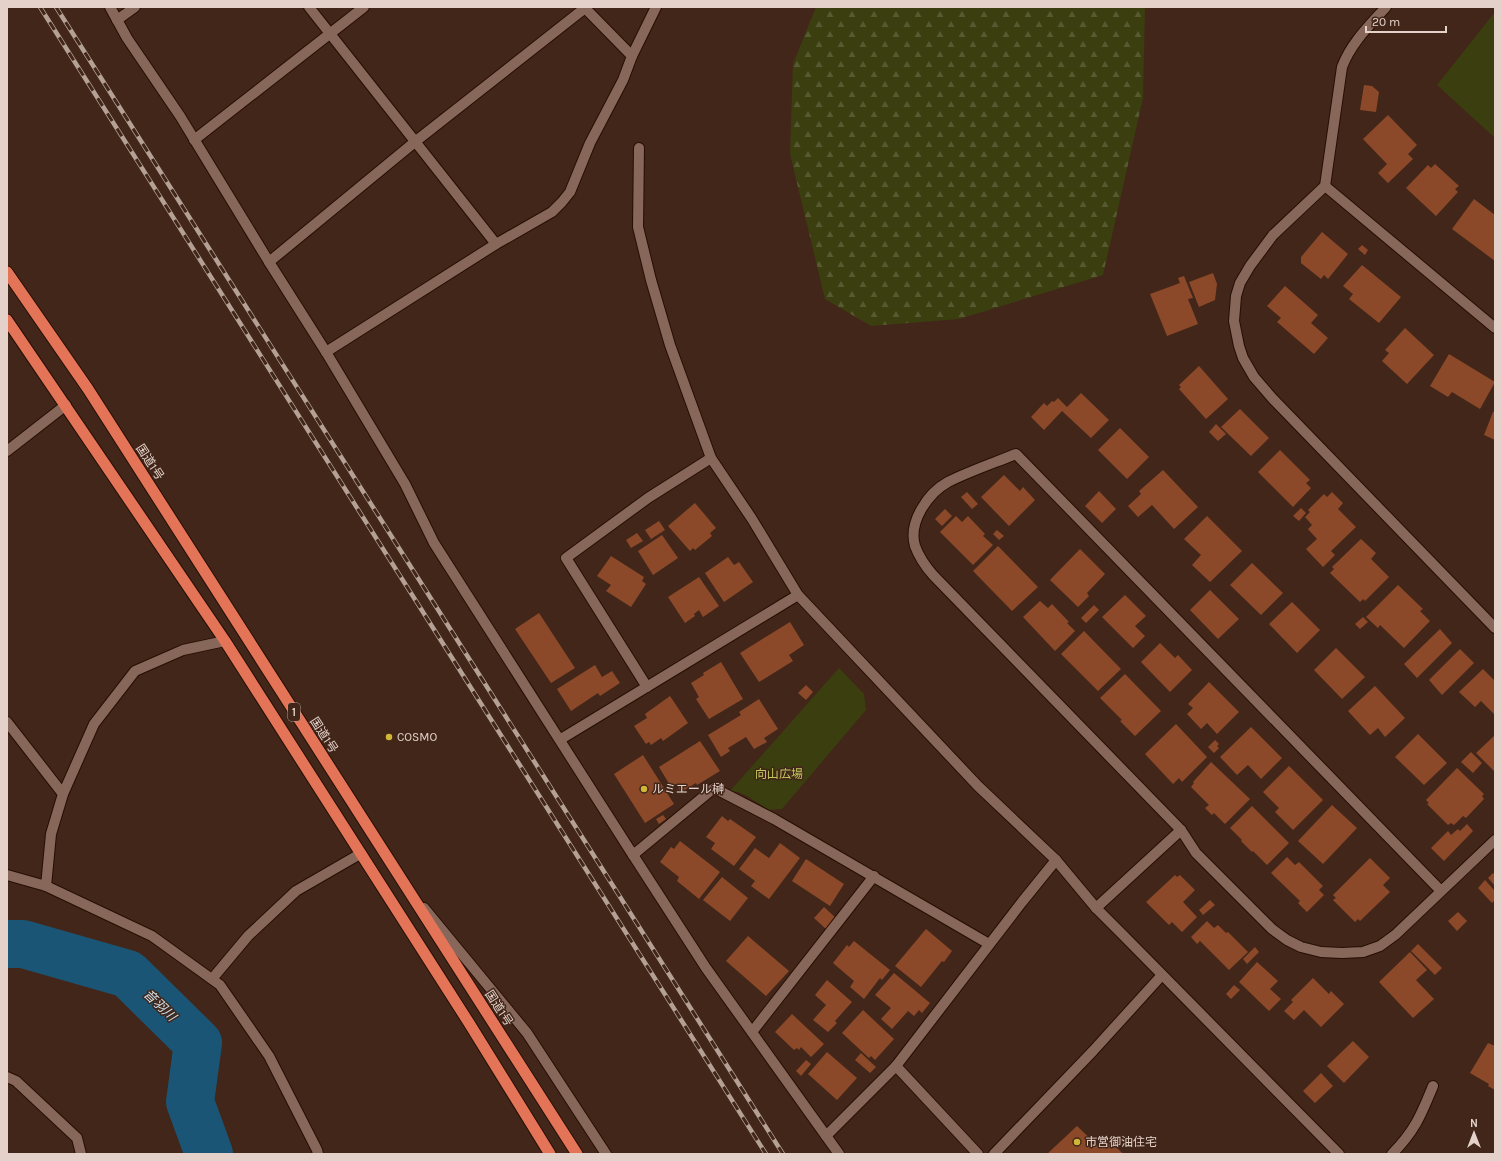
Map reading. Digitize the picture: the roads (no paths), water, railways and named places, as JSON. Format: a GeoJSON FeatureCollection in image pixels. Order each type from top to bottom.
{"type":"FeatureCollection","features":[{"type":"Feature","properties":{"kind":"highway","name":"国道1号"},"geometry":{"type":"LineString","coordinates":[[7,272],[88,388],[577,1154]]}},
{"type":"Feature","properties":{"kind":"highway","name":"1"},"geometry":{"type":"LineString","coordinates":[[7,320],[225,641],[550,1154]]}},
{"type":"Feature","properties":{"kind":"street"},"geometry":{"type":"LineString","coordinates":[[110,7],[127,38],[180,116],[238,209],[406,484],[434,543],[706,968],[839,1154]]}},
{"type":"Feature","properties":{"kind":"street"},"geometry":{"type":"LineString","coordinates":[[118,20],[135,7]]}},
{"type":"Feature","properties":{"kind":"street"},"geometry":{"type":"LineString","coordinates":[[309,7],[496,244]]}},
{"type":"Feature","properties":{"kind":"street"},"geometry":{"type":"LineString","coordinates":[[194,140],[364,7]]}},
{"type":"Feature","properties":{"kind":"street"},"geometry":{"type":"LineString","coordinates":[[326,352],[496,244],[552,212],[570,192],[590,143],[623,80],[632,56],[655,7]]}},
{"type":"Feature","properties":{"kind":"street"},"geometry":{"type":"LineString","coordinates":[[1386,7],[1350,48],[1342,67],[1325,186],[1273,235],[1250,266],[1240,283],[1235,301],[1234,321],[1243,358],[1254,377],[1273,399],[1495,628]]}},
{"type":"Feature","properties":{"kind":"street"},"geometry":{"type":"LineString","coordinates":[[269,262],[416,141],[584,8],[632,56]]}},
{"type":"Feature","properties":{"kind":"street"},"geometry":{"type":"LineString","coordinates":[[639,148],[638,227],[651,280],[670,345],[711,458],[752,519],[798,595],[978,786],[1056,860],[1096,908],[1339,1154]]}},
{"type":"Feature","properties":{"kind":"street"},"geometry":{"type":"LineString","coordinates":[[1325,186],[1495,328]]}},
{"type":"Feature","properties":{"kind":"street"},"geometry":{"type":"LineString","coordinates":[[7,451],[66,405]]}},
{"type":"Feature","properties":{"kind":"street"},"geometry":{"type":"LineString","coordinates":[[1441,891],[1016,454],[948,482],[933,494],[923,507],[915,527],[915,547],[924,564],[942,586],[1181,830],[1196,853],[1272,930],[1287,940],[1311,950],[1331,953],[1363,952],[1380,946],[1395,935],[1495,840]]}},
{"type":"Feature","properties":{"kind":"street"},"geometry":{"type":"LineString","coordinates":[[647,687],[566,558],[648,498],[711,458]]}},
{"type":"Feature","properties":{"kind":"street"},"geometry":{"type":"LineString","coordinates":[[560,739],[798,595]]}},
{"type":"Feature","properties":{"kind":"street"},"geometry":{"type":"LineString","coordinates":[[46,886],[51,834],[63,794],[94,724],[135,671],[183,650],[225,641]]}},
{"type":"Feature","properties":{"kind":"street"},"geometry":{"type":"LineString","coordinates":[[7,722],[63,794]]}},
{"type":"Feature","properties":{"kind":"street"},"geometry":{"type":"LineString","coordinates":[[633,855],[714,788],[774,819],[989,944]]}},
{"type":"Feature","properties":{"kind":"street"},"geometry":{"type":"LineString","coordinates":[[1096,908],[1181,830]]}},
{"type":"Feature","properties":{"kind":"street"},"geometry":{"type":"LineString","coordinates":[[212,979],[248,936],[296,891],[360,854]]}},
{"type":"Feature","properties":{"kind":"street"},"geometry":{"type":"LineString","coordinates":[[826,1136],[896,1066],[989,944],[1056,860]]}},
{"type":"Feature","properties":{"kind":"street"},"geometry":{"type":"LineString","coordinates":[[7,874],[46,886],[152,936],[220,985],[269,1056],[318,1154]]}},
{"type":"Feature","properties":{"kind":"street"},"geometry":{"type":"LineString","coordinates":[[752,1032],[874,876]]}},
{"type":"Feature","properties":{"kind":"street"},"geometry":{"type":"LineString","coordinates":[[403,882],[527,1033],[606,1154]]}},
{"type":"Feature","properties":{"kind":"street"},"geometry":{"type":"LineString","coordinates":[[994,1154],[1093,1051],[1162,975]]}},
{"type":"Feature","properties":{"kind":"street"},"geometry":{"type":"LineString","coordinates":[[896,1066],[978,1154]]}},
{"type":"Feature","properties":{"kind":"street"},"geometry":{"type":"LineString","coordinates":[[7,1077],[16,1081],[77,1138],[80,1154]]}},
{"type":"Feature","properties":{"kind":"street"},"geometry":{"type":"LineString","coordinates":[[1392,1154],[1410,1135],[1418,1122],[1433,1086]]}},
{"type":"Feature","properties":{"kind":"waterway","name":"音羽川"},"geometry":{"type":"LineString","coordinates":[[7,944],[23,944],[128,974],[198,1043],[190,1102],[209,1154]]}},
{"type":"Feature","properties":{"kind":"railway"},"geometry":{"type":"LineString","coordinates":[[40,7],[766,1154]]}},
{"type":"Feature","properties":{"kind":"railway"},"geometry":{"type":"LineString","coordinates":[[56,7],[783,1154]]}},
{"type":"Feature","properties":{"kind":"place","name":"COSMO"},"geometry":{"type":"Point","coordinates":[389,737]}},
{"type":"Feature","properties":{"kind":"place","name":"ルミエール榊"},"geometry":{"type":"Point","coordinates":[644,789]}},
{"type":"Feature","properties":{"kind":"place","name":"市営御油住宅"},"geometry":{"type":"Point","coordinates":[1077,1142]}},
{"type":"Feature","properties":{"kind":"park label","name":"向山広場"},"geometry":{"type":"Point","coordinates":[779,774]}}]}
